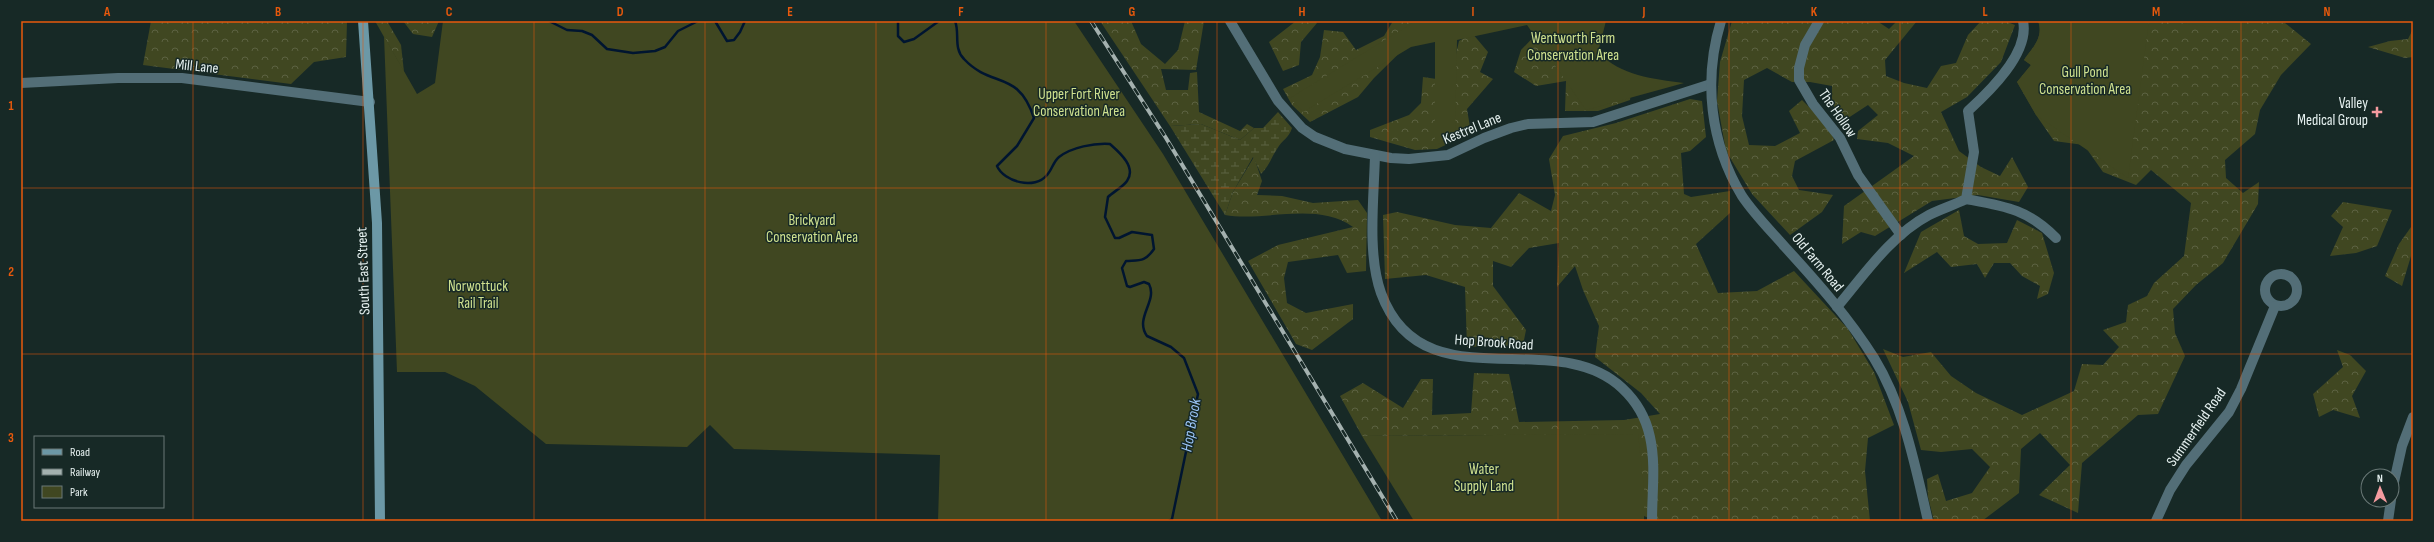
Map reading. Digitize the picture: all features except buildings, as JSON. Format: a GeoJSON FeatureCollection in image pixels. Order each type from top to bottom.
{"type":"FeatureCollection","features":[{"type":"Feature","properties":{"kind":"main road","name":"South East Street"},"geometry":{"type":"LineString","coordinates":[[363,21],[370,102],[377,223],[380,521]]}},
{"type":"Feature","properties":{"kind":"street","name":"Kestrel Lane"},"geometry":{"type":"LineString","coordinates":[[1230,21],[1278,101],[1293,119],[1314,137],[1345,149],[1375,155],[1409,159],[1448,155],[1511,128],[1534,123],[1593,122],[1711,84]]}},
{"type":"Feature","properties":{"kind":"street","name":"Old Farm Road"},"geometry":{"type":"LineString","coordinates":[[1721,21],[1714,53],[1711,84],[1714,122],[1718,140],[1731,174],[1743,197],[1837,307],[1870,352],[1894,398],[1905,429],[1928,521]]}},
{"type":"Feature","properties":{"kind":"street","name":"The Hollow"},"geometry":{"type":"LineString","coordinates":[[1819,21],[1803,50],[1799,68],[1799,80],[1813,104],[1840,138],[1858,175],[1901,235]]}},
{"type":"Feature","properties":{"kind":"street"},"geometry":{"type":"LineString","coordinates":[[1966,200],[1974,152],[1968,111],[1997,84],[2018,51],[2023,31],[2023,21]]}},
{"type":"Feature","properties":{"kind":"street","name":"Mill Lane"},"geometry":{"type":"LineString","coordinates":[[21,84],[118,78],[182,78],[370,102]]}},
{"type":"Feature","properties":{"kind":"street","name":"Hop Brook Road"},"geometry":{"type":"LineString","coordinates":[[1375,155],[1374,250],[1377,279],[1385,302],[1397,321],[1417,340],[1440,352],[1475,358],[1559,361],[1603,373],[1616,382],[1638,406],[1650,435],[1653,464],[1652,521]]}},
{"type":"Feature","properties":{"kind":"street"},"geometry":{"type":"LineString","coordinates":[[1837,307],[1901,235],[1929,216],[1966,200],[2019,210],[2042,224],[2056,238]]}},
{"type":"Feature","properties":{"kind":"street","name":"Summerfield Road"},"geometry":{"type":"LineString","coordinates":[[2156,521],[2170,490],[2186,465],[2229,412],[2275,306]]}},
{"type":"Feature","properties":{"kind":"street"},"geometry":{"type":"LineString","coordinates":[[2397,468],[2402,446],[2413,417]]}},
{"type":"Feature","properties":{"kind":"street"},"geometry":{"type":"LineString","coordinates":[[2388,521],[2390,508]]}},
{"type":"Feature","properties":{"kind":"green space"},"geometry":{"type":"Polygon","coordinates":[[[151,21],[347,21],[346,57],[314,62],[291,84],[143,65],[151,21]]]}},
{"type":"Feature","properties":{"kind":"green space"},"geometry":{"type":"Polygon","coordinates":[[[375,21],[387,21],[401,45],[404,72],[375,21]]]}},
{"type":"Feature","properties":{"kind":"green space"},"geometry":{"type":"Polygon","coordinates":[[[403,21],[439,21],[432,37],[413,34],[403,21]]]}},
{"type":"Feature","properties":{"kind":"green space","name":"Brickyard Conservation Area"},"geometry":{"type":"Polygon","coordinates":[[[443,21],[1074,21],[1163,154],[1382,521],[938,521],[940,455],[734,449],[710,425],[687,447],[546,444],[475,386],[445,372],[397,372],[384,36],[417,94],[435,83],[443,21]]]}},
{"type":"Feature","properties":{"kind":"green space"},"geometry":{"type":"Polygon","coordinates":[[[1100,21],[1131,21],[1141,44],[1165,64],[1178,50],[1185,21],[1204,21],[1196,70],[1161,69],[1166,90],[1188,90],[1190,73],[1197,72],[1199,112],[1240,131],[1247,124],[1254,128],[1240,140],[1201,124],[1170,126],[1100,21]]]}},
{"type":"Feature","properties":{"kind":"green space"},"geometry":{"type":"Polygon","coordinates":[[[1296,21],[1315,21],[1317,23],[1301,42],[1299,65],[1283,71],[1269,42],[1296,21]]]}},
{"type":"Feature","properties":{"kind":"green space"},"geometry":{"type":"Polygon","coordinates":[[[1393,21],[1432,21],[1374,78],[1358,97],[1310,122],[1292,105],[1283,89],[1312,75],[1320,57],[1324,30],[1343,32],[1356,50],[1384,36],[1393,21]]]}},
{"type":"Feature","properties":{"kind":"green space","name":"Wentworth Farm Conservation Area"},"geometry":{"type":"Polygon","coordinates":[[[1416,21],[1606,21],[1598,52],[1607,60],[1638,75],[1684,83],[1586,110],[1527,25],[1457,40],[1455,139],[1435,145],[1435,42],[1411,47],[1303,112],[1290,98],[1416,21]]]}},
{"type":"Feature","properties":{"kind":"green space"},"geometry":{"type":"Polygon","coordinates":[[[1732,21],[1877,21],[1889,29],[1897,21],[1917,21],[1885,60],[1886,76],[1904,83],[1927,88],[1941,66],[1956,63],[1968,35],[1981,21],[2005,21],[2015,25],[2001,62],[1967,97],[1941,112],[1959,151],[1981,167],[2000,176],[2012,157],[2028,187],[2019,202],[1978,195],[1932,201],[1875,236],[1861,232],[1842,244],[1844,206],[1914,156],[1888,143],[1857,139],[1858,131],[1878,115],[1868,105],[1845,120],[1832,104],[1832,86],[1810,82],[1792,82],[1767,68],[1744,80],[1742,116],[1749,145],[1775,146],[1800,133],[1789,111],[1802,100],[1829,127],[1834,140],[1795,161],[1792,176],[1799,190],[1833,195],[1822,212],[1790,235],[1752,194],[1726,151],[1717,101],[1720,62],[1732,21]]]}},
{"type":"Feature","properties":{"kind":"green space"},"geometry":{"type":"Polygon","coordinates":[[[2038,21],[2270,21],[2285,23],[2311,44],[2281,75],[2260,110],[2255,134],[2225,160],[2226,178],[2243,193],[2259,182],[2258,204],[2223,263],[2196,285],[2173,309],[2175,333],[2185,356],[2158,414],[2138,415],[2082,463],[2078,513],[2039,495],[2070,465],[2040,433],[2021,449],[2019,493],[1982,521],[1934,521],[1928,497],[1927,479],[1938,474],[1946,501],[1972,493],[1990,467],[1972,449],[1941,452],[1921,450],[1908,402],[1883,349],[1903,357],[1931,352],[1951,376],[1976,393],[2022,415],[2074,391],[2082,364],[2103,365],[2119,347],[2103,330],[2126,322],[2128,305],[2147,296],[2154,283],[2184,256],[2191,203],[2151,170],[2136,185],[2103,172],[2084,145],[2054,141],[2036,115],[2017,82],[2031,65],[2024,60],[2039,37],[2040,32],[2038,21]]]}},
{"type":"Feature","properties":{"kind":"green space","name":"Gull Pond Conservation Area"},"geometry":{"type":"Polygon","coordinates":[[[2038,21],[2149,21],[2128,178],[2036,115],[2017,82],[2031,65],[2024,60],[2039,37],[2040,32],[2038,21]]]}},
{"type":"Feature","properties":{"kind":"green space"},"geometry":{"type":"Polygon","coordinates":[[[2164,21],[2245,21],[2244,31],[2164,21]]]}},
{"type":"Feature","properties":{"kind":"green space"},"geometry":{"type":"Polygon","coordinates":[[[1545,25],[1569,65],[1633,78],[1630,100],[1598,111],[1565,111],[1566,81],[1536,86],[1514,72],[1521,50],[1545,25]]]}},
{"type":"Feature","properties":{"kind":"green space"},"geometry":{"type":"Polygon","coordinates":[[[2413,29],[2413,57],[2405,58],[2368,47],[2390,41],[2408,39],[2413,29]]]}},
{"type":"Feature","properties":{"kind":"green space"},"geometry":{"type":"Polygon","coordinates":[[[1472,33],[1488,52],[1480,72],[1493,79],[1467,109],[1471,133],[1437,149],[1415,150],[1370,137],[1370,130],[1409,115],[1421,103],[1423,77],[1450,81],[1459,41],[1472,33]]]}},
{"type":"Feature","properties":{"kind":"green space"},"geometry":{"type":"Polygon","coordinates":[[[1690,99],[1702,101],[1706,137],[1690,151],[1681,153],[1684,194],[1691,197],[1730,191],[1730,213],[1696,244],[1718,293],[1757,291],[1794,271],[1848,329],[1874,372],[1894,425],[1868,438],[1865,471],[1870,521],[1656,521],[1644,516],[1644,521],[1527,435],[1362,436],[1340,396],[1363,383],[1403,408],[1421,379],[1433,379],[1432,415],[1471,413],[1474,373],[1509,374],[1519,422],[1624,420],[1660,414],[1641,393],[1595,357],[1599,326],[1583,290],[1575,266],[1557,287],[1559,243],[1529,248],[1511,267],[1493,261],[1493,286],[1526,330],[1523,345],[1467,347],[1465,287],[1426,275],[1385,279],[1383,215],[1397,212],[1455,225],[1491,228],[1519,193],[1551,211],[1555,195],[1549,159],[1563,136],[1616,123],[1690,99]]]}},
{"type":"Feature","properties":{"kind":"green space"},"geometry":{"type":"Polygon","coordinates":[[[1278,112],[1292,128],[1291,131],[1279,146],[1261,174],[1253,157],[1233,192],[1225,215],[1170,126],[1201,124],[1240,140],[1254,128],[1263,128],[1278,112]]]}},
{"type":"Feature","properties":{"kind":"green space"},"geometry":{"type":"Polygon","coordinates":[[[1254,157],[1262,181],[1257,195],[1282,196],[1313,203],[1358,200],[1367,213],[1366,271],[1347,273],[1338,255],[1288,262],[1284,278],[1287,303],[1306,313],[1353,304],[1353,319],[1312,350],[1296,344],[1248,261],[1278,245],[1353,227],[1339,219],[1323,215],[1225,215],[1233,192],[1254,157]]]}},
{"type":"Feature","properties":{"kind":"green space"},"geometry":{"type":"Polygon","coordinates":[[[2343,202],[2392,210],[2377,246],[2356,253],[2330,256],[2343,227],[2331,216],[2343,202]]]}},
{"type":"Feature","properties":{"kind":"green space"},"geometry":{"type":"Polygon","coordinates":[[[1959,210],[1964,236],[1978,244],[2007,243],[2017,220],[2042,233],[2054,273],[2048,294],[2037,299],[2040,286],[2022,276],[2010,263],[1994,263],[1985,278],[1977,264],[1951,267],[1937,252],[1904,273],[1921,232],[1959,210]]]}},
{"type":"Feature","properties":{"kind":"green space"},"geometry":{"type":"Polygon","coordinates":[[[2411,227],[2411,256],[2402,286],[2385,276],[2399,244],[2411,227]]]}},
{"type":"Feature","properties":{"kind":"green space"},"geometry":{"type":"Polygon","coordinates":[[[2337,350],[2350,355],[2366,371],[2352,396],[2360,418],[2333,410],[2319,417],[2313,394],[2343,367],[2337,350]]]}},
{"type":"Feature","properties":{"kind":"green space","name":"Water Supply Land"},"geometry":{"type":"Polygon","coordinates":[[[1638,434],[1644,489],[1644,521],[1414,521],[1362,436],[1638,434]]]}},
{"type":"Feature","properties":{"kind":"waterway","name":"Hop Brook"},"geometry":{"type":"LineString","coordinates":[[549,21],[567,30],[582,31],[592,35],[607,49],[633,53],[655,51],[665,47],[678,31],[698,21]]}},
{"type":"Feature","properties":{"kind":"waterway","name":"Hop Brook"},"geometry":{"type":"LineString","coordinates":[[711,21],[715,21],[727,41],[734,40],[745,21]]}},
{"type":"Feature","properties":{"kind":"waterway","name":"Hop Brook"},"geometry":{"type":"LineString","coordinates":[[898,21],[898,36],[904,42],[914,39],[939,21]]}},
{"type":"Feature","properties":{"kind":"waterway","name":"Hop Brook"},"geometry":{"type":"LineString","coordinates":[[955,21],[959,50],[964,59],[984,74],[1004,81],[1020,92],[1028,103],[1034,118],[1017,146],[997,166],[1001,172],[1013,180],[1020,182],[1028,183],[1042,180],[1059,157],[1077,148],[1097,144],[1110,144],[1126,160],[1130,170],[1130,176],[1123,185],[1108,197],[1105,217],[1115,238],[1119,238],[1132,232],[1152,235],[1154,249],[1151,253],[1142,260],[1126,261],[1122,268],[1127,286],[1130,287],[1144,282],[1149,284],[1151,297],[1143,323],[1147,336],[1171,347],[1184,358],[1198,394],[1172,519],[1169,521]]}},
{"type":"Feature","properties":{"kind":"railway"},"geometry":{"type":"LineString","coordinates":[[1091,21],[1166,138],[1397,521]]}},
{"type":"Feature","properties":{"kind":"place","name":"Valley Medical Group"},"geometry":{"type":"Point","coordinates":[2377,112]}},
{"type":"Feature","properties":{"kind":"park label","name":"Upper Fort River Conservation Area"},"geometry":{"type":"Point","coordinates":[1079,102]}},
{"type":"Feature","properties":{"kind":"park label","name":"Norwottuck Rail Trail"},"geometry":{"type":"Point","coordinates":[478,294]}}]}
